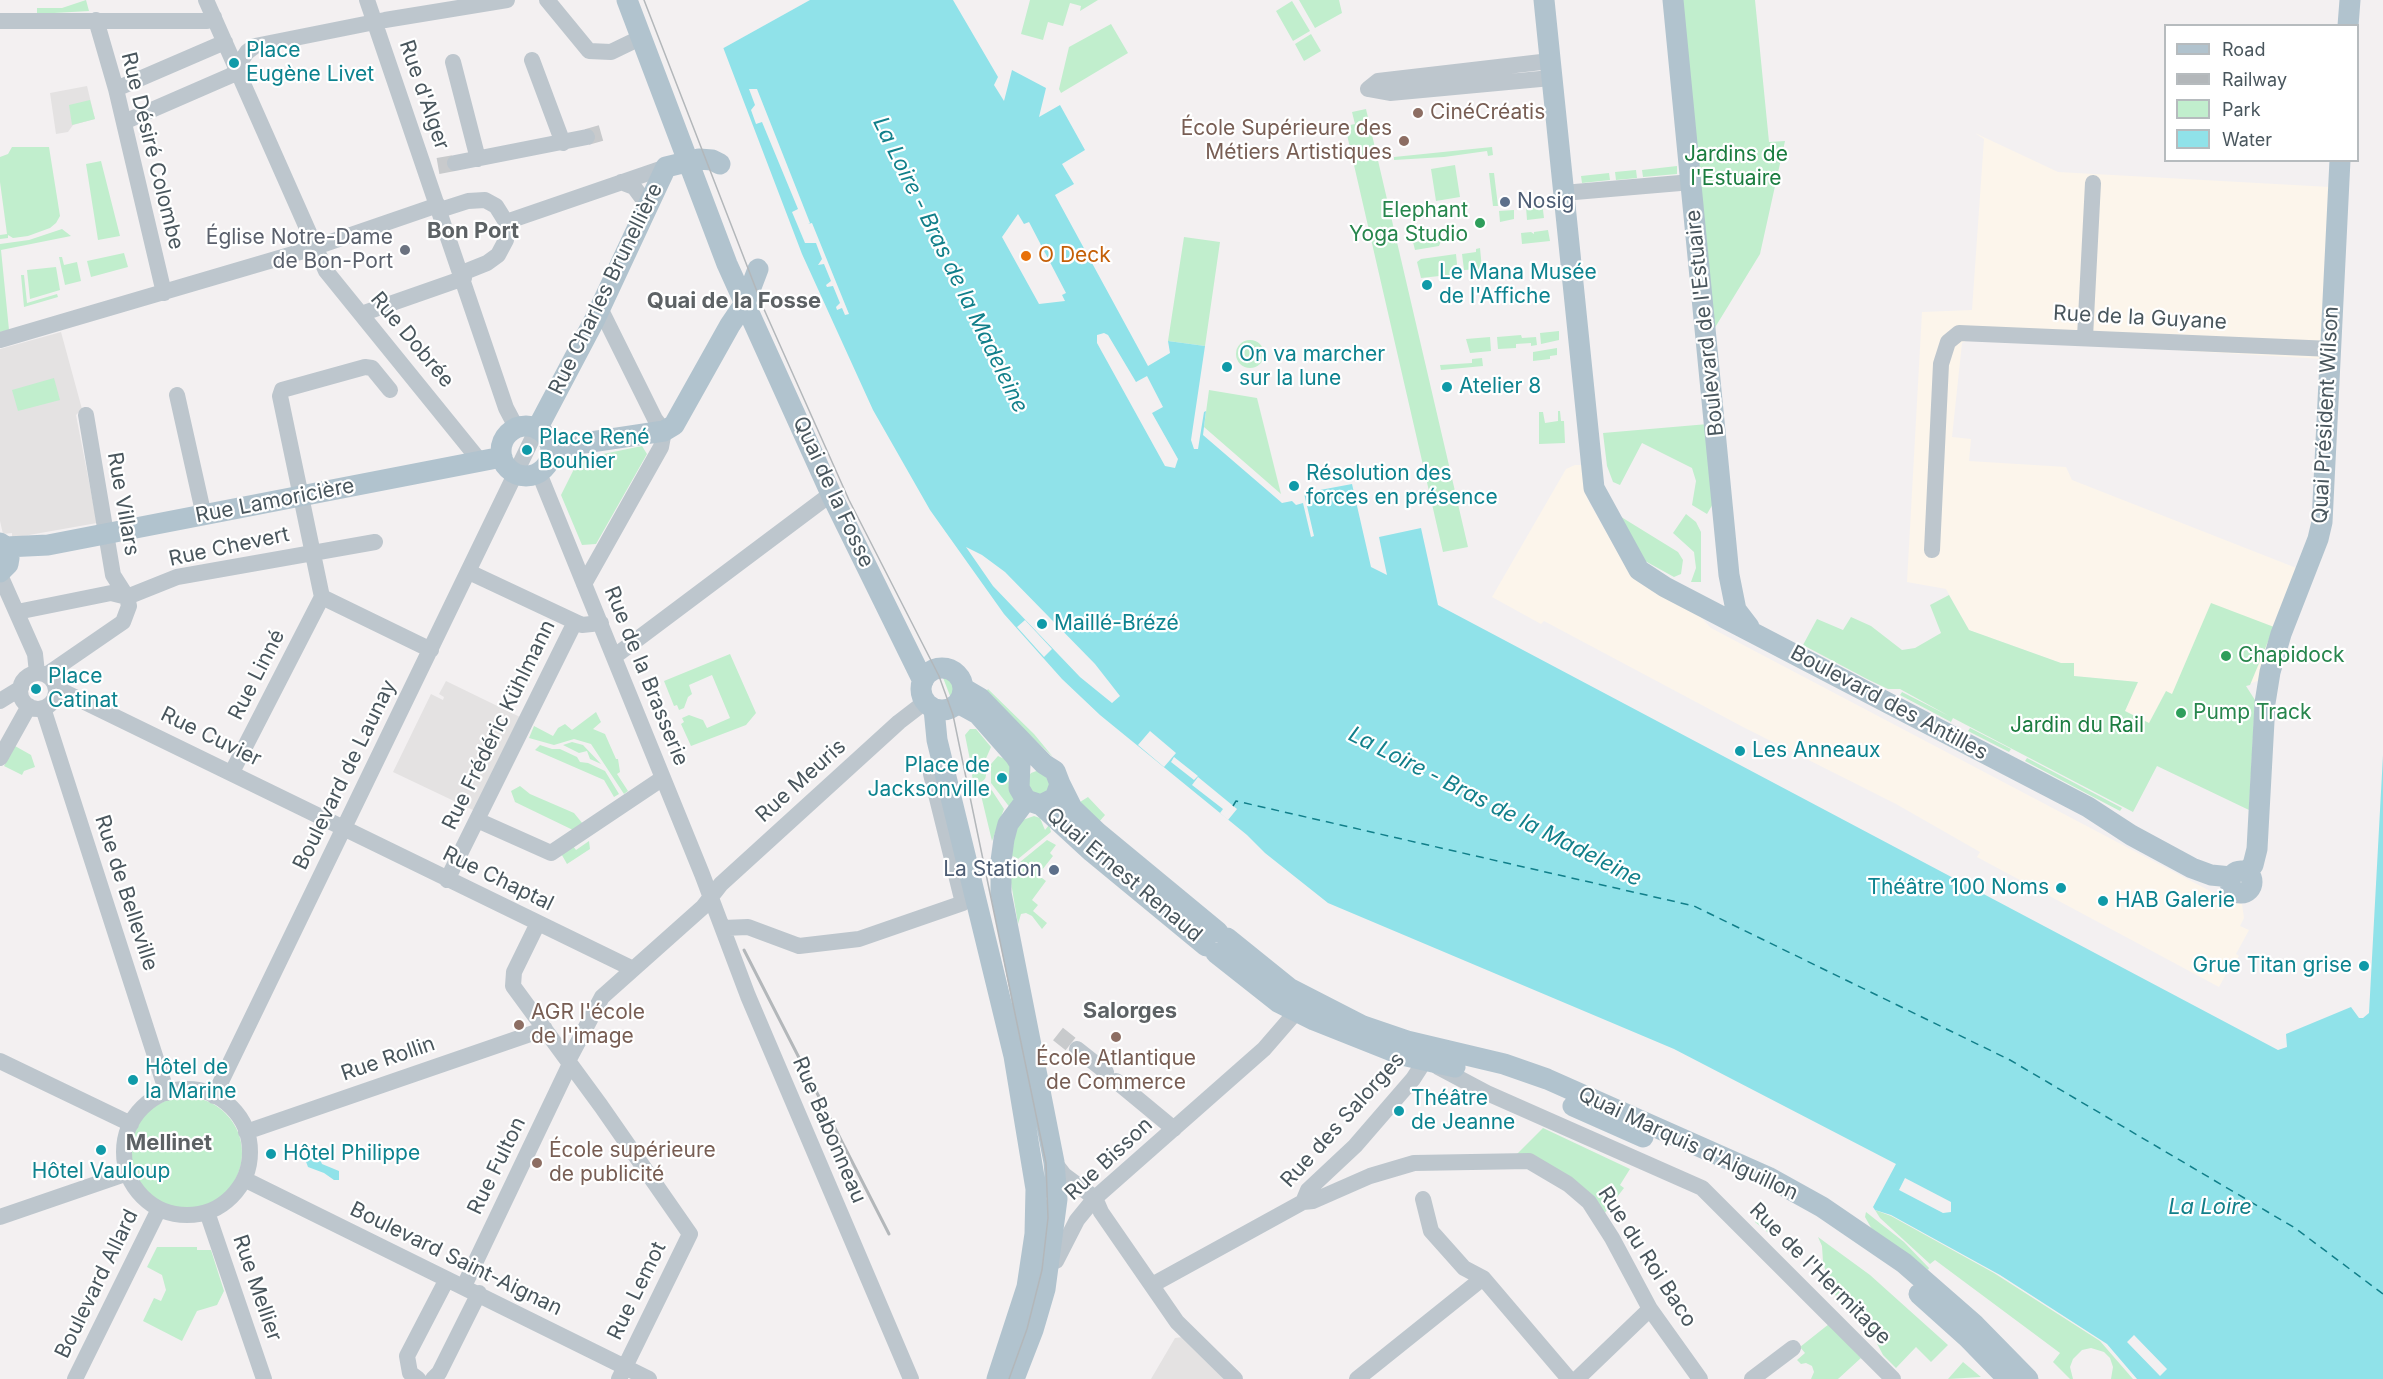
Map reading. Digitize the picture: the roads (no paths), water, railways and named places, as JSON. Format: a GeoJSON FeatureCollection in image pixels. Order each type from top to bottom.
{"type":"FeatureCollection","features":[{"type":"Feature","properties":{"kind":"main road","name":"Quai de la Fosse"},"geometry":{"type":"LineString","coordinates":[[627,0],[686,160],[745,303],[831,494],[923,681]]}},
{"type":"Feature","properties":{"kind":"main road","name":"Boulevard des Antilles"},"geometry":{"type":"LineString","coordinates":[[1544,0],[1592,479],[1597,496],[1638,570],[1665,587],[2088,807],[2131,835],[2192,868],[2211,875],[2238,875]]}},
{"type":"Feature","properties":{"kind":"main road","name":"Boulevard de l'Estuaire"},"geometry":{"type":"LineString","coordinates":[[1673,0],[1730,581],[1736,610],[1745,624],[1760,636]]}},
{"type":"Feature","properties":{"kind":"main road"},"geometry":{"type":"LineString","coordinates":[[2348,24],[2350,0]]}},
{"type":"Feature","properties":{"kind":"main road","name":"Rue Charles Brunellière"},"geometry":{"type":"LineString","coordinates":[[526,428],[600,308],[666,167],[686,160],[704,159],[720,164]]}},
{"type":"Feature","properties":{"kind":"main road","name":"Quai Président Wilson"},"geometry":{"type":"LineString","coordinates":[[2238,875],[2253,865],[2257,849],[2265,703],[2270,672],[2281,634],[2318,539],[2322,522],[2340,162]]}},
{"type":"Feature","properties":{"kind":"main road"},"geometry":{"type":"LineString","coordinates":[[551,448],[664,431],[674,424],[730,325],[745,303],[758,269]]}},
{"type":"Feature","properties":{"kind":"main road"},"geometry":{"type":"LineString","coordinates":[[526,428],[546,436],[551,448],[549,462],[539,473],[527,477],[516,474],[507,467],[502,458],[503,440],[526,428]]}},
{"type":"Feature","properties":{"kind":"main road","name":"Rue Lamoricière"},"geometry":{"type":"LineString","coordinates":[[3,559],[48,545],[502,458]]}},
{"type":"Feature","properties":{"kind":"main road"},"geometry":{"type":"LineString","coordinates":[[997,1379],[1022,1305],[1032,1261],[1036,1189],[1014,1056],[930,705],[921,691],[923,681],[932,671],[947,669],[957,675],[960,696],[1004,743],[1020,764],[1019,788],[1033,802]]}},
{"type":"Feature","properties":{"kind":"main road"},"geometry":{"type":"LineString","coordinates":[[930,705],[947,710],[960,696]]}},
{"type":"Feature","properties":{"kind":"main road"},"geometry":{"type":"LineString","coordinates":[[960,696],[980,698],[1044,764],[1055,771],[1060,784],[1055,798],[1033,802],[1008,824],[1001,861],[1003,909],[1054,1162],[1057,1199],[1056,1261],[1045,1327],[1029,1379]]}},
{"type":"Feature","properties":{"kind":"main road"},"geometry":{"type":"LineString","coordinates":[[1021,776],[1030,766],[1044,764]]}},
{"type":"Feature","properties":{"kind":"main road","name":"Quai Ernest Renaud"},"geometry":{"type":"LineString","coordinates":[[1060,784],[1072,808],[1217,942]]}},
{"type":"Feature","properties":{"kind":"main road","name":"Quai Ernest Renaud"},"geometry":{"type":"LineString","coordinates":[[1033,802],[1092,852],[1302,1005],[1363,1026],[1430,1054]]}},
{"type":"Feature","properties":{"kind":"main road","name":"Quai Marquis d'Aiguillon"},"geometry":{"type":"LineString","coordinates":[[1430,1054],[1504,1064],[1547,1079],[1751,1169],[1846,1231],[1904,1263],[1954,1305],[2028,1379]]}},
{"type":"Feature","properties":{"kind":"main road"},"geometry":{"type":"LineString","coordinates":[[984,1379],[1006,1323],[1018,1278],[1029,1202],[1029,1148]]}},
{"type":"Feature","properties":{"kind":"main road"},"geometry":{"type":"LineString","coordinates":[[1014,1379],[1033,1330],[1045,1289],[1057,1199]]}},
{"type":"Feature","properties":{"kind":"main road","name":"Quai Marquis d'Aiguillon"},"geometry":{"type":"LineString","coordinates":[[1846,1231],[1968,1338],[2008,1379]]}},
{"type":"Feature","properties":{"kind":"street"},"geometry":{"type":"LineString","coordinates":[[206,0],[240,75]]}},
{"type":"Feature","properties":{"kind":"street","name":"Rue d'Alger"},"geometry":{"type":"LineString","coordinates":[[367,0],[432,167],[439,208],[506,408],[526,428]]}},
{"type":"Feature","properties":{"kind":"street"},"geometry":{"type":"LineString","coordinates":[[240,75],[247,52],[255,46],[374,22],[507,0]]}},
{"type":"Feature","properties":{"kind":"street"},"geometry":{"type":"LineString","coordinates":[[547,0],[589,51],[611,52],[640,38]]}},
{"type":"Feature","properties":{"kind":"street"},"geometry":{"type":"LineString","coordinates":[[0,21],[207,21],[214,17]]}},
{"type":"Feature","properties":{"kind":"street","name":"Rue Désiré Colombe"},"geometry":{"type":"LineString","coordinates":[[96,20],[116,89],[164,293]]}},
{"type":"Feature","properties":{"kind":"street"},"geometry":{"type":"LineString","coordinates":[[116,89],[223,38]]}},
{"type":"Feature","properties":{"kind":"street"},"geometry":{"type":"LineString","coordinates":[[532,60],[563,143]]}},
{"type":"Feature","properties":{"kind":"street"},"geometry":{"type":"LineString","coordinates":[[453,62],[478,159]]}},
{"type":"Feature","properties":{"kind":"street"},"geometry":{"type":"LineString","coordinates":[[1379,87],[1551,70]]}},
{"type":"Feature","properties":{"kind":"street"},"geometry":{"type":"LineString","coordinates":[[124,122],[232,75],[240,75]]}},
{"type":"Feature","properties":{"kind":"street","name":"Rue Dobrée"},"geometry":{"type":"LineString","coordinates":[[240,75],[326,271],[480,461]]}},
{"type":"Feature","properties":{"kind":"street"},"geometry":{"type":"LineString","coordinates":[[455,163],[587,137]]}},
{"type":"Feature","properties":{"kind":"street"},"geometry":{"type":"LineString","coordinates":[[506,222],[666,167]]}},
{"type":"Feature","properties":{"kind":"street"},"geometry":{"type":"LineString","coordinates":[[621,182],[634,187],[648,206]]}},
{"type":"Feature","properties":{"kind":"street"},"geometry":{"type":"LineString","coordinates":[[1563,193],[1692,182]]}},
{"type":"Feature","properties":{"kind":"street"},"geometry":{"type":"LineString","coordinates":[[2085,338],[2093,183]]}},
{"type":"Feature","properties":{"kind":"street"},"geometry":{"type":"LineString","coordinates":[[0,340],[164,293],[439,208],[468,201],[485,200],[496,206],[506,222],[506,240],[498,255],[463,275],[361,314]]}},
{"type":"Feature","properties":{"kind":"street"},"geometry":{"type":"LineString","coordinates":[[584,584],[661,447],[664,431],[655,419],[600,308]]}},
{"type":"Feature","properties":{"kind":"street","name":"Rue de la Guyane"},"geometry":{"type":"LineString","coordinates":[[1932,550],[1941,364],[1948,342],[1959,333],[2332,349]]}},
{"type":"Feature","properties":{"kind":"street"},"geometry":{"type":"LineString","coordinates":[[390,390],[372,368],[365,367],[288,386],[282,390],[280,396],[322,597],[431,650]]}},
{"type":"Feature","properties":{"kind":"street"},"geometry":{"type":"LineString","coordinates":[[177,395],[204,516]]}},
{"type":"Feature","properties":{"kind":"street","name":"Rue Villars"},"geometry":{"type":"LineString","coordinates":[[86,414],[113,575],[127,597]]}},
{"type":"Feature","properties":{"kind":"street","name":"Boulevard de Launay"},"geometry":{"type":"LineString","coordinates":[[214,1096],[516,474],[526,428]]}},
{"type":"Feature","properties":{"kind":"street","name":"Rue de la Brasserie"},"geometry":{"type":"LineString","coordinates":[[539,473],[615,656],[710,897]]}},
{"type":"Feature","properties":{"kind":"street"},"geometry":{"type":"LineString","coordinates":[[615,656],[831,494]]}},
{"type":"Feature","properties":{"kind":"street","name":"Rue Chevert"},"geometry":{"type":"LineString","coordinates":[[17,612],[111,593],[127,597],[177,577],[375,542]]}},
{"type":"Feature","properties":{"kind":"street"},"geometry":{"type":"LineString","coordinates":[[1,755],[36,707],[53,700],[47,679],[17,612],[3,559]]}},
{"type":"Feature","properties":{"kind":"street"},"geometry":{"type":"LineString","coordinates":[[469,572],[574,622],[589,626],[601,623]]}},
{"type":"Feature","properties":{"kind":"street"},"geometry":{"type":"LineString","coordinates":[[1712,610],[1718,608],[1730,581]]}},
{"type":"Feature","properties":{"kind":"street"},"geometry":{"type":"LineString","coordinates":[[0,701],[21,688],[27,677],[47,679],[123,622],[129,606],[127,597]]}},
{"type":"Feature","properties":{"kind":"street","name":"Rue Linné"},"geometry":{"type":"LineString","coordinates":[[232,772],[322,597]]}},
{"type":"Feature","properties":{"kind":"street","name":"Rue Frédéric Kühlmann"},"geometry":{"type":"LineString","coordinates":[[447,880],[574,622]]}},
{"type":"Feature","properties":{"kind":"street","name":"Rue Cuvier"},"geometry":{"type":"LineString","coordinates":[[47,679],[344,829]]}},
{"type":"Feature","properties":{"kind":"street"},"geometry":{"type":"LineString","coordinates":[[21,688],[22,697],[36,707]]}},
{"type":"Feature","properties":{"kind":"street","name":"Rue Meuris"},"geometry":{"type":"LineString","coordinates":[[633,969],[703,908],[710,897],[877,742],[930,705]]}},
{"type":"Feature","properties":{"kind":"street","name":"Rue de Belleville"},"geometry":{"type":"LineString","coordinates":[[36,707],[167,1093]]}},
{"type":"Feature","properties":{"kind":"street"},"geometry":{"type":"LineString","coordinates":[[723,928],[748,927],[799,946],[859,939],[963,903],[931,774],[942,760]]}},
{"type":"Feature","properties":{"kind":"street"},"geometry":{"type":"LineString","coordinates":[[477,820],[551,853],[663,778]]}},
{"type":"Feature","properties":{"kind":"street","name":"Rue Chaptal"},"geometry":{"type":"LineString","coordinates":[[344,829],[633,969]]}},
{"type":"Feature","properties":{"kind":"street","name":"Rue Babonneau"},"geometry":{"type":"LineString","coordinates":[[710,897],[748,996],[911,1379]]}},
{"type":"Feature","properties":{"kind":"street"},"geometry":{"type":"LineString","coordinates":[[538,923],[512,981],[569,1062]]}},
{"type":"Feature","properties":{"kind":"street","name":"Rue Fulton"},"geometry":{"type":"LineString","coordinates":[[464,1286],[602,997],[633,969]]}},
{"type":"Feature","properties":{"kind":"street","name":"Rue Bisson"},"geometry":{"type":"LineString","coordinates":[[1056,1261],[1077,1220],[1095,1198],[1264,1049],[1302,1005]]}},
{"type":"Feature","properties":{"kind":"street","name":"Rue Rollin"},"geometry":{"type":"LineString","coordinates":[[246,1132],[545,1029]]}},
{"type":"Feature","properties":{"kind":"street"},"geometry":{"type":"LineString","coordinates":[[1077,1048],[1174,1129]]}},
{"type":"Feature","properties":{"kind":"street","name":"Rue des Salorges"},"geometry":{"type":"LineString","coordinates":[[1152,1285],[1303,1202],[1308,1190],[1355,1146],[1413,1079],[1430,1054]]}},
{"type":"Feature","properties":{"kind":"street","name":"Rue de l'Hermitage"},"geometry":{"type":"LineString","coordinates":[[1430,1054],[1487,1093],[1702,1188],[1893,1379]]}},
{"type":"Feature","properties":{"kind":"street"},"geometry":{"type":"LineString","coordinates":[[0,1060],[131,1124]]}},
{"type":"Feature","properties":{"kind":"street","name":"Rue Lemot"},"geometry":{"type":"LineString","coordinates":[[569,1062],[690,1234],[622,1373]]}},
{"type":"Feature","properties":{"kind":"street"},"geometry":{"type":"LineString","coordinates":[[194,1090],[214,1096],[232,1109],[246,1132],[249,1156],[244,1179],[232,1196],[207,1212],[181,1215],[159,1209],[142,1197],[128,1173],[124,1145],[131,1124],[149,1102],[167,1093],[194,1090]]}},
{"type":"Feature","properties":{"kind":"street","name":"Rue du Roi Baco"},"geometry":{"type":"LineString","coordinates":[[1303,1202],[1314,1201],[1370,1176],[1414,1163],[1529,1161],[1568,1184],[1589,1202],[1650,1309],[1700,1379]]}},
{"type":"Feature","properties":{"kind":"street"},"geometry":{"type":"LineString","coordinates":[[1054,1162],[1065,1175],[1095,1198],[1101,1212],[1177,1322],[1235,1379]]}},
{"type":"Feature","properties":{"kind":"street"},"geometry":{"type":"LineString","coordinates":[[0,1217],[128,1173]]}},
{"type":"Feature","properties":{"kind":"street","name":"Boulevard Saint-Aignan"},"geometry":{"type":"LineString","coordinates":[[244,1179],[479,1293],[622,1373],[649,1379]]}},
{"type":"Feature","properties":{"kind":"street"},"geometry":{"type":"LineString","coordinates":[[1423,1199],[1431,1231],[1464,1268],[1483,1278],[1569,1379]]}},
{"type":"Feature","properties":{"kind":"street","name":"Boulevard Allard"},"geometry":{"type":"LineString","coordinates":[[75,1379],[159,1209]]}},
{"type":"Feature","properties":{"kind":"street","name":"Rue Mellier"},"geometry":{"type":"LineString","coordinates":[[207,1212],[264,1379]]}},
{"type":"Feature","properties":{"kind":"street"},"geometry":{"type":"LineString","coordinates":[[1357,1379],[1483,1278]]}},
{"type":"Feature","properties":{"kind":"street"},"geometry":{"type":"LineString","coordinates":[[415,1378],[407,1366],[407,1356],[447,1279]]}},
{"type":"Feature","properties":{"kind":"street"},"geometry":{"type":"LineString","coordinates":[[433,1379],[439,1373],[479,1293]]}},
{"type":"Feature","properties":{"kind":"street"},"geometry":{"type":"LineString","coordinates":[[1577,1379],[1650,1309]]}},
{"type":"Feature","properties":{"kind":"street"},"geometry":{"type":"LineString","coordinates":[[1764,1376],[1793,1348]]}},
{"type":"Feature","properties":{"kind":"water","name":"La Loire"},"geometry":{"type":"Polygon","coordinates":[[[705,0],[953,0],[998,77],[994,85],[1004,101],[1012,70],[1046,88],[1039,117],[1060,105],[1085,150],[1062,164],[1074,184],[1055,195],[1148,366],[1170,353],[1168,341],[1205,346],[1191,440],[1194,449],[1198,449],[1206,411],[1203,435],[1282,503],[1292,501],[1296,505],[1303,503],[1311,537],[1314,536],[1304,493],[1352,484],[1371,567],[1387,575],[1379,537],[1421,528],[1438,605],[2278,1050],[2287,1047],[2286,1034],[2351,1007],[2359,1018],[2369,1013],[2383,755],[2383,1379],[2137,1379],[2107,1344],[2000,1275],[1891,1215],[1875,1210],[1873,1207],[1896,1164],[1674,1049],[1328,903],[1100,715],[1062,679],[1004,614],[930,510],[873,410],[802,254],[705,0]],[[966,547],[993,586],[1080,677],[1112,703],[1120,696],[1095,664],[1005,572],[982,555],[966,547]]]}},
{"type":"Feature","properties":{"kind":"water"},"geometry":{"type":"Polygon","coordinates":[[[309,1148],[315,1149],[322,1164],[339,1171],[339,1180],[334,1180],[308,1167],[305,1159],[309,1148]]]}},
{"type":"Feature","properties":{"kind":"tunnel"},"geometry":{"type":"LineString","coordinates":[[587,137],[601,133]]}},
{"type":"Feature","properties":{"kind":"tunnel"},"geometry":{"type":"LineString","coordinates":[[438,166],[455,163]]}},
{"type":"Feature","properties":{"kind":"tunnel"},"geometry":{"type":"LineString","coordinates":[[1058,1034],[1077,1049]]}},
{"type":"Feature","properties":{"kind":"tram line"},"geometry":{"type":"LineString","coordinates":[[644,0],[763,307],[849,500],[939,676],[953,715],[1046,1163],[1048,1218],[1042,1270],[1027,1329],[1009,1379]]}},
{"type":"Feature","properties":{"kind":"railway"},"geometry":{"type":"LineString","coordinates":[[744,950],[889,1234]]}},
{"type":"Feature","properties":{"kind":"place","name":"Place Eugène Livet"},"geometry":{"type":"Point","coordinates":[234,63]}},
{"type":"Feature","properties":{"kind":"place","name":"CinéCréatis"},"geometry":{"type":"Point","coordinates":[1418,113]}},
{"type":"Feature","properties":{"kind":"place","name":"École Supérieure des Métiers Artistiques"},"geometry":{"type":"Point","coordinates":[1404,141]}},
{"type":"Feature","properties":{"kind":"place","name":"Nosig"},"geometry":{"type":"Point","coordinates":[1505,202]}},
{"type":"Feature","properties":{"kind":"place","name":"Elephant Yoga Studio"},"geometry":{"type":"Point","coordinates":[1480,223]}},
{"type":"Feature","properties":{"kind":"place","name":"Église Notre-Dame de Bon-Port"},"geometry":{"type":"Point","coordinates":[405,250]}},
{"type":"Feature","properties":{"kind":"place","name":"O Deck"},"geometry":{"type":"Point","coordinates":[1026,256]}},
{"type":"Feature","properties":{"kind":"place","name":"Le Mana Musée de l'Affiche"},"geometry":{"type":"Point","coordinates":[1427,285]}},
{"type":"Feature","properties":{"kind":"place","name":"On va marcher sur la lune"},"geometry":{"type":"Point","coordinates":[1227,367]}},
{"type":"Feature","properties":{"kind":"place","name":"Atelier 8"},"geometry":{"type":"Point","coordinates":[1447,387]}},
{"type":"Feature","properties":{"kind":"place","name":"Place René Bouhier"},"geometry":{"type":"Point","coordinates":[527,450]}},
{"type":"Feature","properties":{"kind":"place","name":"Résolution des forces en présence"},"geometry":{"type":"Point","coordinates":[1294,486]}},
{"type":"Feature","properties":{"kind":"place","name":"Maillé-Brézé"},"geometry":{"type":"Point","coordinates":[1042,624]}},
{"type":"Feature","properties":{"kind":"place","name":"Chapidock"},"geometry":{"type":"Point","coordinates":[2226,656]}},
{"type":"Feature","properties":{"kind":"place","name":"Place Catinat"},"geometry":{"type":"Point","coordinates":[36,689]}},
{"type":"Feature","properties":{"kind":"place","name":"Pump Track"},"geometry":{"type":"Point","coordinates":[2181,713]}},
{"type":"Feature","properties":{"kind":"place","name":"Les Anneaux"},"geometry":{"type":"Point","coordinates":[1740,751]}},
{"type":"Feature","properties":{"kind":"place","name":"Place de Jacksonville"},"geometry":{"type":"Point","coordinates":[1002,778]}},
{"type":"Feature","properties":{"kind":"place","name":"La Station"},"geometry":{"type":"Point","coordinates":[1054,870]}},
{"type":"Feature","properties":{"kind":"place","name":"Théâtre 100 Noms"},"geometry":{"type":"Point","coordinates":[2061,888]}},
{"type":"Feature","properties":{"kind":"place","name":"HAB Galerie"},"geometry":{"type":"Point","coordinates":[2103,901]}},
{"type":"Feature","properties":{"kind":"place","name":"Grue Titan grise"},"geometry":{"type":"Point","coordinates":[2364,966]}},
{"type":"Feature","properties":{"kind":"place","name":"AGR l'école de l'image"},"geometry":{"type":"Point","coordinates":[519,1025]}},
{"type":"Feature","properties":{"kind":"place","name":"École Atlantique de Commerce"},"geometry":{"type":"Point","coordinates":[1116,1037]}},
{"type":"Feature","properties":{"kind":"place","name":"Hôtel de la Marine"},"geometry":{"type":"Point","coordinates":[133,1080]}},
{"type":"Feature","properties":{"kind":"place","name":"Théâtre de Jeanne"},"geometry":{"type":"Point","coordinates":[1399,1111]}},
{"type":"Feature","properties":{"kind":"place","name":"Hôtel Vauloup"},"geometry":{"type":"Point","coordinates":[101,1150]}},
{"type":"Feature","properties":{"kind":"place","name":"Hôtel Philippe"},"geometry":{"type":"Point","coordinates":[271,1154]}},
{"type":"Feature","properties":{"kind":"place","name":"École supérieure de publicité"},"geometry":{"type":"Point","coordinates":[537,1163]}},
{"type":"Feature","properties":{"kind":"district","name":"Bon Port"},"geometry":{"type":"Point","coordinates":[473,231]}},
{"type":"Feature","properties":{"kind":"district","name":"Quai de la Fosse"},"geometry":{"type":"Point","coordinates":[734,301]}},
{"type":"Feature","properties":{"kind":"district","name":"Salorges"},"geometry":{"type":"Point","coordinates":[1130,1011]}},
{"type":"Feature","properties":{"kind":"district","name":"Mellinet"},"geometry":{"type":"Point","coordinates":[169,1143]}},
{"type":"Feature","properties":{"kind":"park label","name":"Jardins de l'Estuaire"},"geometry":{"type":"Point","coordinates":[1736,167]}},
{"type":"Feature","properties":{"kind":"park label","name":"Jardin du Rail"},"geometry":{"type":"Point","coordinates":[2077,726]}},
{"type":"Feature","properties":{"kind":"water label","name":"La Loire - Bras de la Madeleine"},"geometry":{"type":"Point","coordinates":[950,265]}},
{"type":"Feature","properties":{"kind":"water label","name":"La Loire - Bras de la Madeleine"},"geometry":{"type":"Point","coordinates":[1495,807]}}]}
